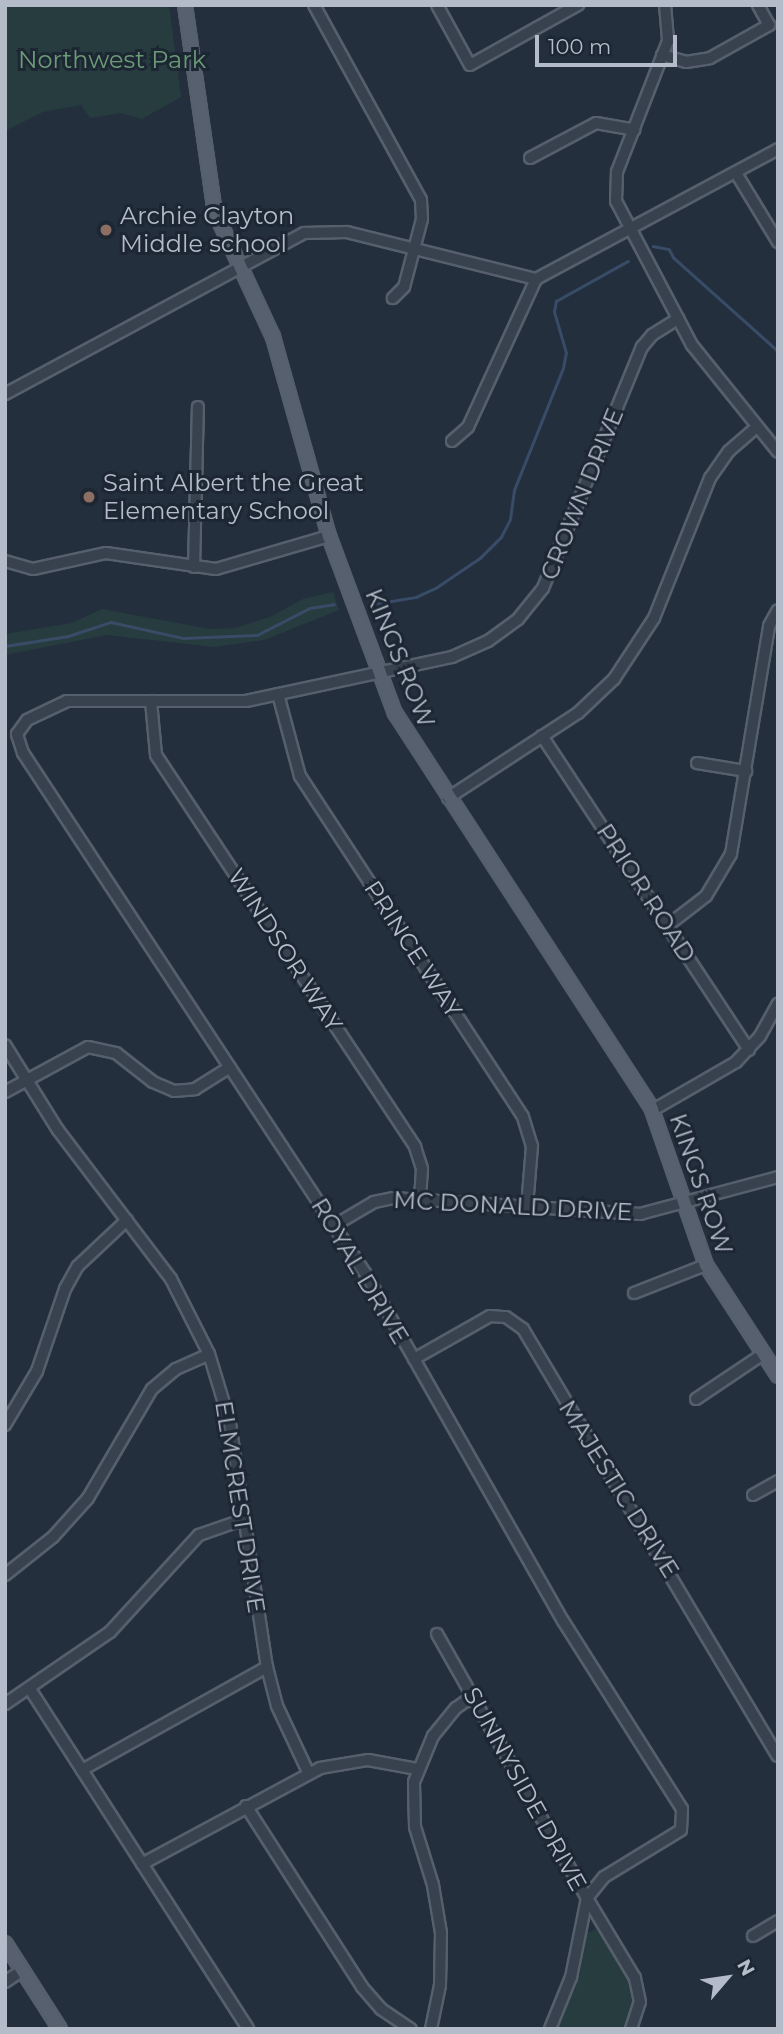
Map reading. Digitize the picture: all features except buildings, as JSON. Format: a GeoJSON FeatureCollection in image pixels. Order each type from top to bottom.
{"type":"FeatureCollection","features":[{"type":"Feature","properties":{"kind":"main road","name":"KINGS ROW"},"geometry":{"type":"LineString","coordinates":[[185,5],[212,200],[238,266],[273,337],[329,536],[401,726],[653,1110],[706,1265],[778,1376]]}},
{"type":"Feature","properties":{"kind":"main road"},"geometry":{"type":"LineString","coordinates":[[5,1943],[60,2029]]}},
{"type":"Feature","properties":{"kind":"street"},"geometry":{"type":"LineString","coordinates":[[314,5],[421,200],[422,219],[404,287],[393,298]]}},
{"type":"Feature","properties":{"kind":"street"},"geometry":{"type":"LineString","coordinates":[[437,5],[470,65],[562,9],[578,5]]}},
{"type":"Feature","properties":{"kind":"street"},"geometry":{"type":"LineString","coordinates":[[666,5],[669,31],[614,191],[629,232],[703,362],[778,452]]}},
{"type":"Feature","properties":{"kind":"street"},"geometry":{"type":"LineString","coordinates":[[662,55],[686,62],[710,58],[769,25],[758,5]]}},
{"type":"Feature","properties":{"kind":"street"},"geometry":{"type":"LineString","coordinates":[[530,158],[596,123],[634,130]]}},
{"type":"Feature","properties":{"kind":"street"},"geometry":{"type":"LineString","coordinates":[[453,441],[467,427],[536,279],[629,232],[778,149]]}},
{"type":"Feature","properties":{"kind":"street"},"geometry":{"type":"LineString","coordinates":[[736,173],[778,242]]}},
{"type":"Feature","properties":{"kind":"street"},"geometry":{"type":"LineString","coordinates":[[5,394],[289,237],[318,230],[347,232],[536,279]]}},
{"type":"Feature","properties":{"kind":"street","name":"CROWN DRIVE"},"geometry":{"type":"LineString","coordinates":[[18,730],[39,713],[67,701],[235,703],[471,650],[504,631],[531,605],[552,571],[642,347],[657,330],[678,319]]}},
{"type":"Feature","properties":{"kind":"street"},"geometry":{"type":"LineString","coordinates":[[194,567],[198,407]]}},
{"type":"Feature","properties":{"kind":"street"},"geometry":{"type":"LineString","coordinates":[[448,798],[597,696],[630,660],[654,618],[710,478],[729,451],[757,426]]}},
{"type":"Feature","properties":{"kind":"street"},"geometry":{"type":"LineString","coordinates":[[5,561],[33,569],[106,553],[194,567],[229,568],[329,536]]}},
{"type":"Feature","properties":{"kind":"street"},"geometry":{"type":"LineString","coordinates":[[667,926],[706,896],[725,869],[735,839],[769,626],[778,610]]}},
{"type":"Feature","properties":{"kind":"street","name":"PRINCE WAY"},"geometry":{"type":"LineString","coordinates":[[278,694],[293,760],[305,786],[523,1117],[531,1146],[527,1207]]}},
{"type":"Feature","properties":{"kind":"street","name":"WINDSOR WAY"},"geometry":{"type":"LineString","coordinates":[[151,701],[156,755],[415,1147],[422,1169],[420,1199]]}},
{"type":"Feature","properties":{"kind":"street","name":"ROYAL DRIVE"},"geometry":{"type":"LineString","coordinates":[[18,730],[23,753],[335,1225],[564,1621],[650,1754],[682,1809],[685,1823],[670,1839],[604,1877],[587,1898]]}},
{"type":"Feature","properties":{"kind":"street","name":"PRIOR ROAD"},"geometry":{"type":"LineString","coordinates":[[542,736],[749,1050]]}},
{"type":"Feature","properties":{"kind":"street"},"geometry":{"type":"LineString","coordinates":[[697,763],[746,771]]}},
{"type":"Feature","properties":{"kind":"street"},"geometry":{"type":"LineString","coordinates":[[653,1110],[721,1072],[749,1050],[778,1004]]}},
{"type":"Feature","properties":{"kind":"street","name":"ELMCREST DRIVE"},"geometry":{"type":"LineString","coordinates":[[5,1045],[26,1080],[176,1287],[209,1354],[230,1423],[267,1667],[281,1716],[308,1772]]}},
{"type":"Feature","properties":{"kind":"street"},"geometry":{"type":"LineString","coordinates":[[5,1092],[88,1047],[116,1053],[153,1082],[174,1091],[195,1089],[230,1068]]}},
{"type":"Feature","properties":{"kind":"street","name":"MC DONALD DRIVE"},"geometry":{"type":"LineString","coordinates":[[335,1225],[374,1202],[420,1199],[626,1215],[684,1203],[778,1177]]}},
{"type":"Feature","properties":{"kind":"street"},"geometry":{"type":"LineString","coordinates":[[5,1425],[37,1371],[65,1289],[78,1266],[127,1220]]}},
{"type":"Feature","properties":{"kind":"street"},"geometry":{"type":"LineString","coordinates":[[634,1293],[706,1265]]}},
{"type":"Feature","properties":{"kind":"street","name":"MAJESTIC DRIVE"},"geometry":{"type":"LineString","coordinates":[[414,1359],[490,1317],[506,1317],[523,1329],[778,1756]]}},
{"type":"Feature","properties":{"kind":"street"},"geometry":{"type":"LineString","coordinates":[[5,1575],[52,1538],[88,1498],[152,1389],[176,1369],[209,1354]]}},
{"type":"Feature","properties":{"kind":"street"},"geometry":{"type":"LineString","coordinates":[[695,1399],[763,1354]]}},
{"type":"Feature","properties":{"kind":"street"},"geometry":{"type":"LineString","coordinates":[[753,1495],[778,1481]]}},
{"type":"Feature","properties":{"kind":"street"},"geometry":{"type":"LineString","coordinates":[[5,1704],[110,1632],[199,1535],[244,1519]]}},
{"type":"Feature","properties":{"kind":"street","name":"SUNNYSIDE DRIVE"},"geometry":{"type":"LineString","coordinates":[[437,1634],[587,1898],[570,1977],[550,2029]]}},
{"type":"Feature","properties":{"kind":"street"},"geometry":{"type":"LineString","coordinates":[[82,1770],[267,1667]]}},
{"type":"Feature","properties":{"kind":"street"},"geometry":{"type":"LineString","coordinates":[[30,1689],[248,2029]]}},
{"type":"Feature","properties":{"kind":"street"},"geometry":{"type":"LineString","coordinates":[[430,2029],[440,1985],[441,1933],[413,1821],[416,1769],[433,1736],[456,1708],[473,1696]]}},
{"type":"Feature","properties":{"kind":"street"},"geometry":{"type":"LineString","coordinates":[[142,1864],[308,1772],[351,1760],[416,1769]]}},
{"type":"Feature","properties":{"kind":"street"},"geometry":{"type":"LineString","coordinates":[[246,1807],[362,1987],[381,2009],[411,2029]]}},
{"type":"Feature","properties":{"kind":"street"},"geometry":{"type":"LineString","coordinates":[[587,1898],[635,1978],[640,2002],[631,2029]]}},
{"type":"Feature","properties":{"kind":"street"},"geometry":{"type":"LineString","coordinates":[[752,1936],[778,1921]]}},
{"type":"Feature","properties":{"kind":"street"},"geometry":{"type":"LineString","coordinates":[[5,1982],[23,1970]]}},
{"type":"Feature","properties":{"kind":"green space","name":"Northwest Park"},"geometry":{"type":"Polygon","coordinates":[[[5,5],[169,5],[181,97],[142,119],[120,113],[90,118],[81,105],[43,112],[5,131],[5,5]]]}},
{"type":"Feature","properties":{"kind":"green space"},"geometry":{"type":"Polygon","coordinates":[[[333,592],[339,610],[264,640],[214,647],[107,635],[5,655],[5,634],[72,623],[102,609],[210,629],[235,628],[270,617],[303,599],[333,592]]]}},
{"type":"Feature","properties":{"kind":"green space"},"geometry":{"type":"Polygon","coordinates":[[[599,1928],[631,1984],[633,2004],[627,2024],[624,2029],[558,2029],[580,1974],[587,1933],[599,1928]]]}},
{"type":"Feature","properties":{"kind":"waterway"},"geometry":{"type":"LineString","coordinates":[[653,246],[669,249],[674,258],[778,351]]}},
{"type":"Feature","properties":{"kind":"waterway"},"geometry":{"type":"LineString","coordinates":[[373,604],[416,597],[437,587],[480,558],[501,537],[510,519],[514,490],[563,368],[566,353],[554,312],[556,301],[628,261]]}},
{"type":"Feature","properties":{"kind":"waterway"},"geometry":{"type":"LineString","coordinates":[[5,646],[68,636],[111,622],[183,638],[257,635],[310,608],[334,604]]}},
{"type":"Feature","properties":{"kind":"place","name":"Archie Clayton Middle school"},"geometry":{"type":"Point","coordinates":[106,230]}},
{"type":"Feature","properties":{"kind":"place","name":"Saint Albert the Great Elementary School"},"geometry":{"type":"Point","coordinates":[89,497]}}]}
